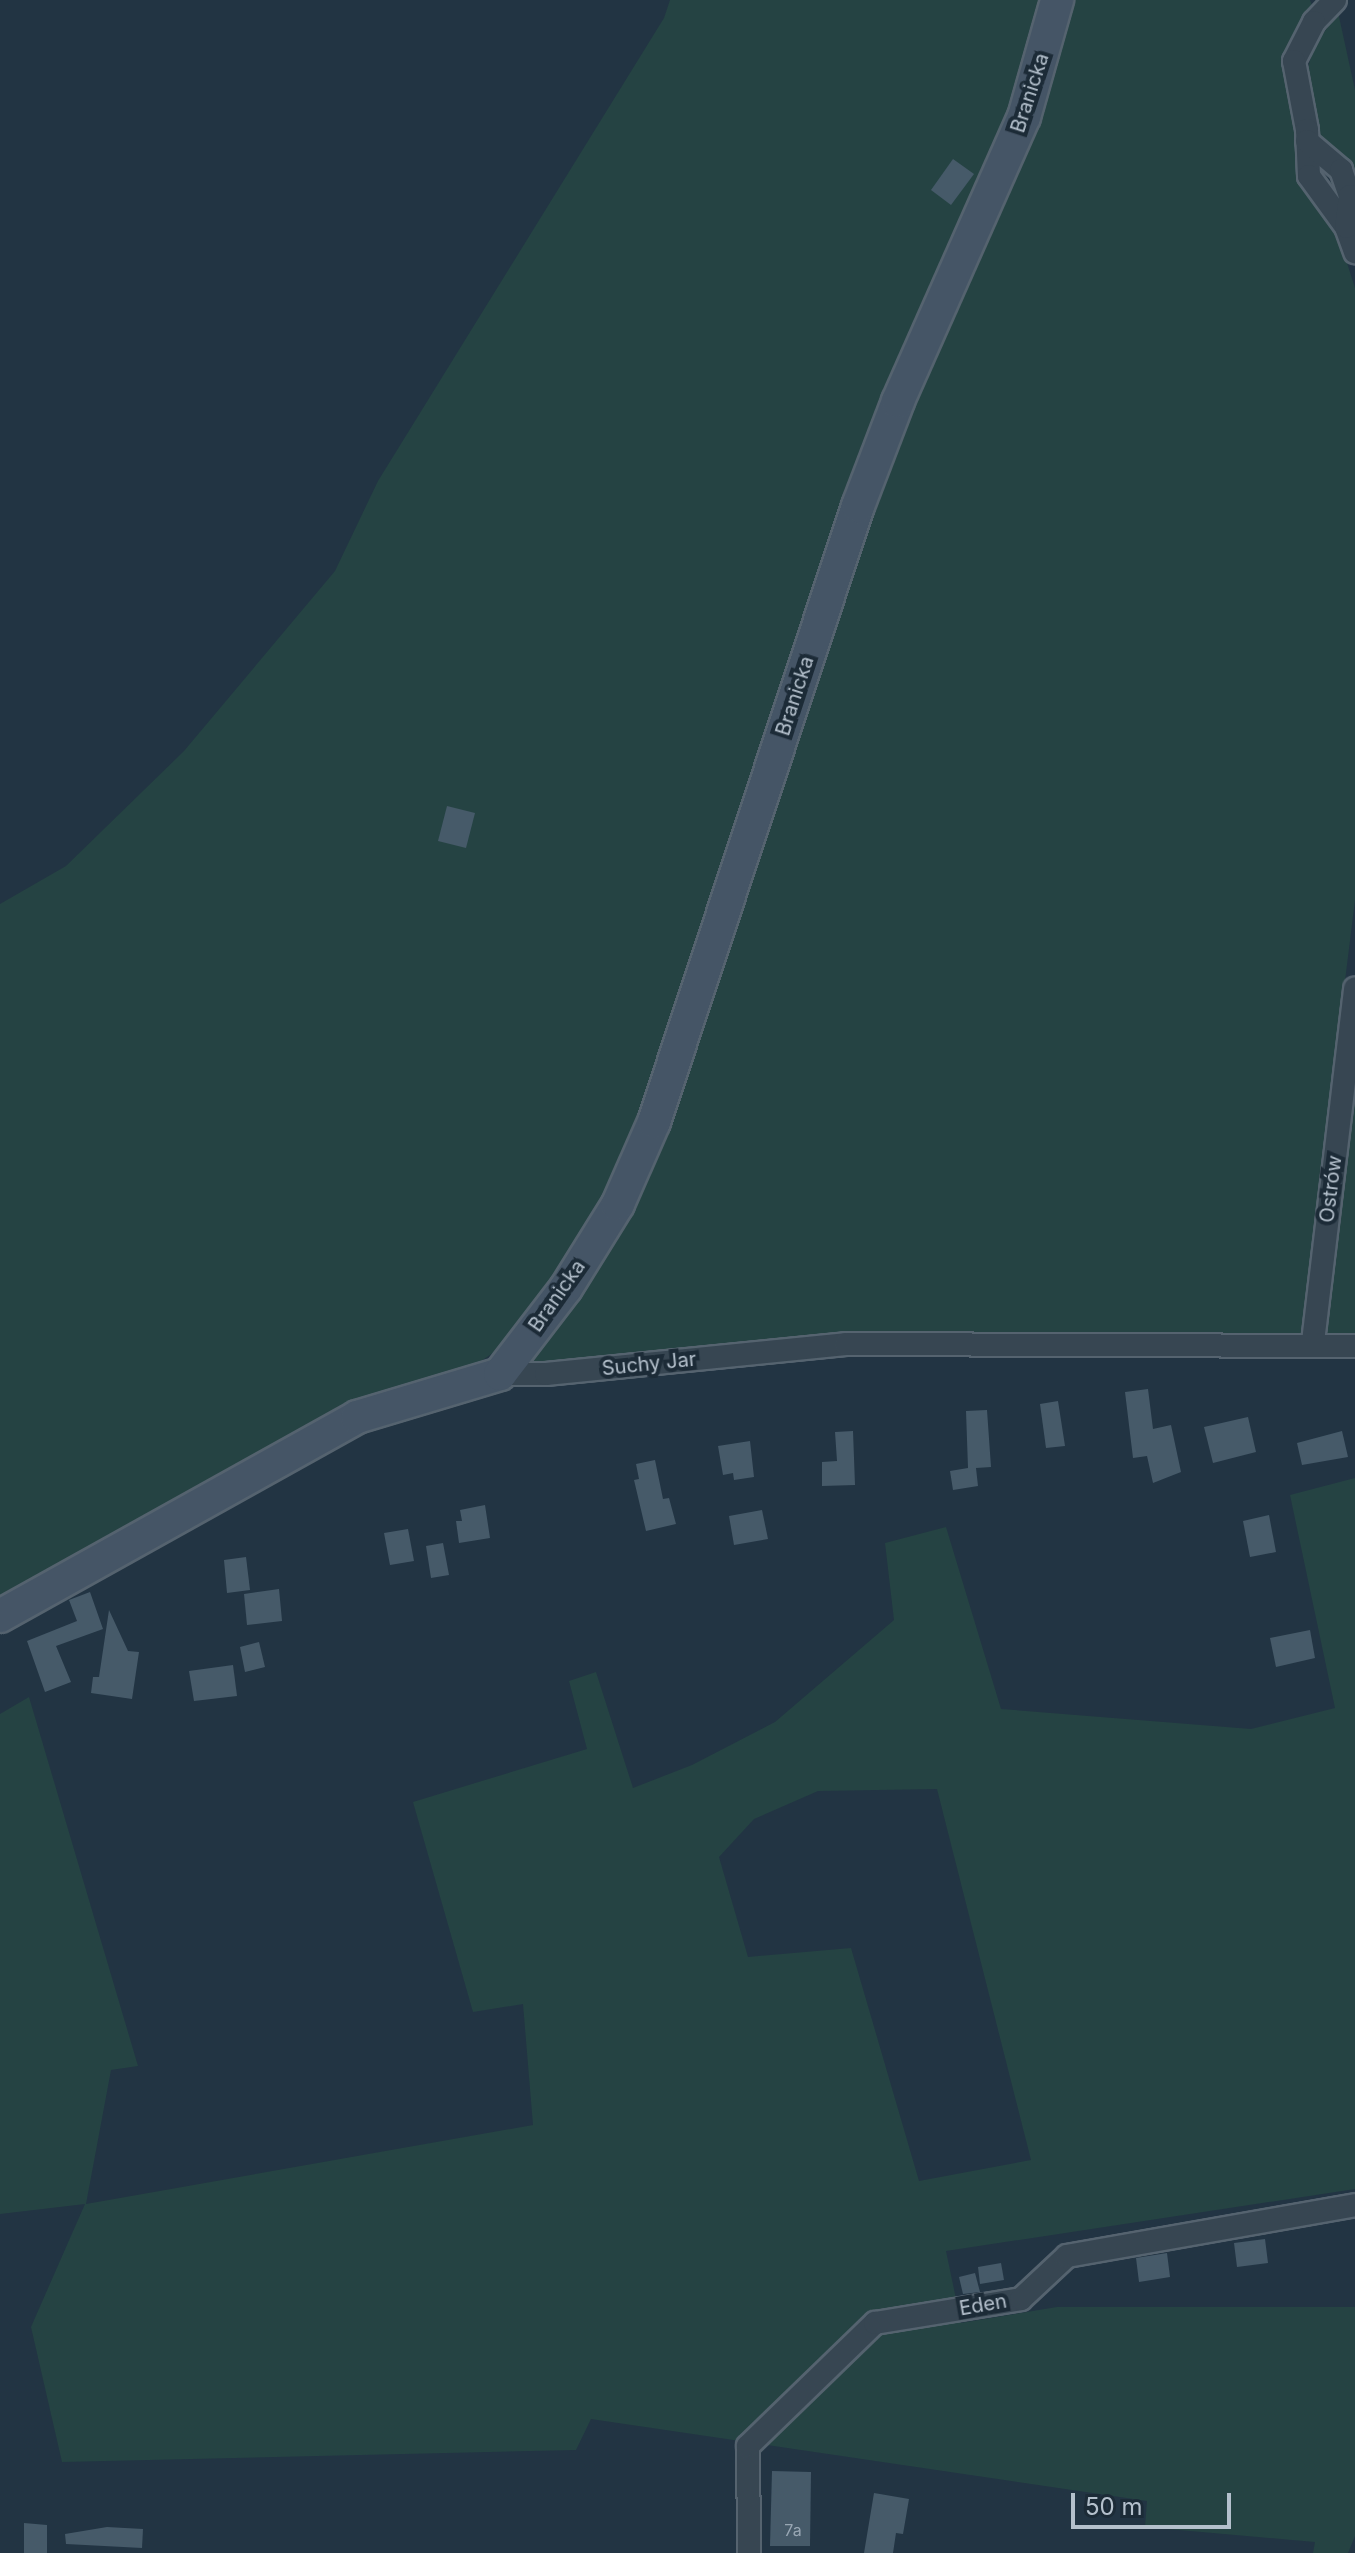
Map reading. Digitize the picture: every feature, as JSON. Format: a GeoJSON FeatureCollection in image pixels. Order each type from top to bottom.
{"type":"FeatureCollection","features":[{"type":"Feature","properties":{"kind":"street","name":"Branicka"},"geometry":{"type":"LineString","coordinates":[[500,1374],[566,1288],[618,1204],[654,1122],[858,506],[898,401],[1024,117],[1057,0]]}},
{"type":"Feature","properties":{"kind":"street"},"geometry":{"type":"LineString","coordinates":[[1335,0],[1314,22],[1294,61],[1307,141],[1309,176],[1346,227],[1355,252]]}},
{"type":"Feature","properties":{"kind":"street"},"geometry":{"type":"LineString","coordinates":[[1307,141],[1341,170],[1350,196],[1346,227]]}},
{"type":"Feature","properties":{"kind":"street","name":"Ostrów"},"geometry":{"type":"LineString","coordinates":[[1313,1342],[1355,988]]}},
{"type":"Feature","properties":{"kind":"street","name":"Suchy Jar"},"geometry":{"type":"LineString","coordinates":[[0,1616],[357,1417],[500,1374],[546,1374],[846,1344],[1313,1342],[1355,1346]]}},
{"type":"Feature","properties":{"kind":"street","name":"Eden"},"geometry":{"type":"LineString","coordinates":[[749,2553],[748,2446],[875,2323],[1021,2299],[1067,2256],[1355,2205]]}},
{"type":"Feature","properties":{"kind":"green space"},"geometry":{"type":"Polygon","coordinates":[[[670,0],[1044,0],[1022,99],[989,156],[868,431],[816,576],[656,1083],[608,1197],[561,1276],[500,1348],[461,1375],[0,1606],[0,904],[66,866],[184,751],[335,571],[378,481],[664,18],[670,0]]]}},
{"type":"Feature","properties":{"kind":"green space"},"geometry":{"type":"Polygon","coordinates":[[[1067,0],[1310,0],[1313,8],[1285,60],[1301,142],[1301,173],[1341,244],[1355,288],[1355,900],[1301,1337],[1176,1336],[556,1368],[530,1362],[535,1345],[571,1301],[874,495],[1067,0]]]}},
{"type":"Feature","properties":{"kind":"green space"},"geometry":{"type":"Polygon","coordinates":[[[1338,12],[1355,90],[1355,183],[1313,134],[1304,81],[1314,47],[1338,12]]]}},
{"type":"Feature","properties":{"kind":"green space"},"geometry":{"type":"Polygon","coordinates":[[[1355,1075],[1355,1338],[1324,1334],[1355,1075]]]}},
{"type":"Feature","properties":{"kind":"green space"},"geometry":{"type":"Polygon","coordinates":[[[1355,1478],[1355,2189],[946,2251],[961,2323],[1057,2307],[1355,2307],[1355,2536],[1348,2553],[1313,2553],[1315,2542],[1145,2527],[1147,2501],[591,2419],[576,2450],[62,2462],[31,2327],[85,2204],[0,2214],[0,1714],[29,1697],[138,2066],[111,2070],[86,2204],[533,2125],[523,2004],[473,2012],[413,1802],[587,1749],[569,1681],[596,1672],[633,1788],[692,1765],[775,1722],[894,1620],[885,1543],[946,1527],[1001,1709],[1251,1729],[1335,1708],[1290,1495],[1355,1478]],[[937,1789],[818,1791],[754,1819],[719,1857],[748,1957],[851,1948],[919,2181],[1031,2160],[937,1789]]]}},
{"type":"Feature","properties":{"kind":"building"},"geometry":{"type":"Polygon","coordinates":[[[953,159],[974,174],[951,205],[931,190],[953,159]]]}},
{"type":"Feature","properties":{"kind":"building"},"geometry":{"type":"Polygon","coordinates":[[[447,806],[475,813],[466,848],[438,841],[447,806]]]}},
{"type":"Feature","properties":{"kind":"building"},"geometry":{"type":"Polygon","coordinates":[[[1148,1389],[1153,1429],[1171,1425],[1181,1472],[1153,1483],[1147,1456],[1133,1458],[1125,1392],[1148,1389]]]}},
{"type":"Feature","properties":{"kind":"building"},"geometry":{"type":"Polygon","coordinates":[[[1058,1401],[1065,1446],[1046,1448],[1040,1404],[1058,1401]]]}},
{"type":"Feature","properties":{"kind":"building"},"geometry":{"type":"Polygon","coordinates":[[[987,1410],[991,1467],[976,1468],[978,1486],[953,1490],[950,1471],[968,1468],[966,1411],[987,1410]]]}},
{"type":"Feature","properties":{"kind":"building"},"geometry":{"type":"Polygon","coordinates":[[[1248,1417],[1256,1452],[1213,1463],[1204,1427],[1248,1417]]]}},
{"type":"Feature","properties":{"kind":"building"},"geometry":{"type":"Polygon","coordinates":[[[853,1431],[855,1485],[822,1486],[822,1462],[837,1461],[835,1432],[853,1431]]]}},
{"type":"Feature","properties":{"kind":"building"},"geometry":{"type":"Polygon","coordinates":[[[1342,1431],[1348,1457],[1302,1465],[1297,1443],[1342,1431]]]}},
{"type":"Feature","properties":{"kind":"building"},"geometry":{"type":"Polygon","coordinates":[[[750,1441],[754,1477],[734,1480],[733,1473],[723,1475],[718,1446],[750,1441]]]}},
{"type":"Feature","properties":{"kind":"building"},"geometry":{"type":"Polygon","coordinates":[[[655,1460],[663,1499],[669,1498],[676,1524],[646,1531],[634,1480],[639,1479],[636,1464],[655,1460]]]}},
{"type":"Feature","properties":{"kind":"building"},"geometry":{"type":"Polygon","coordinates":[[[485,1505],[490,1538],[459,1543],[456,1521],[462,1521],[460,1510],[485,1505]]]}},
{"type":"Feature","properties":{"kind":"building"},"geometry":{"type":"Polygon","coordinates":[[[762,1510],[768,1539],[734,1545],[729,1516],[762,1510]]]}},
{"type":"Feature","properties":{"kind":"building"},"geometry":{"type":"Polygon","coordinates":[[[1269,1515],[1276,1552],[1250,1557],[1243,1521],[1269,1515]]]}},
{"type":"Feature","properties":{"kind":"building"},"geometry":{"type":"Polygon","coordinates":[[[408,1529],[414,1561],[390,1565],[384,1533],[408,1529]]]}},
{"type":"Feature","properties":{"kind":"building"},"geometry":{"type":"Polygon","coordinates":[[[443,1543],[449,1575],[431,1578],[426,1546],[443,1543]]]}},
{"type":"Feature","properties":{"kind":"building"},"geometry":{"type":"Polygon","coordinates":[[[246,1557],[250,1590],[227,1593],[224,1560],[246,1557]]]}},
{"type":"Feature","properties":{"kind":"building"},"geometry":{"type":"Polygon","coordinates":[[[279,1589],[282,1621],[247,1625],[244,1594],[279,1589]]]}},
{"type":"Feature","properties":{"kind":"building"},"geometry":{"type":"Polygon","coordinates":[[[90,1592],[103,1629],[56,1646],[71,1682],[45,1692],[27,1641],[77,1621],[69,1600],[90,1592]]]}},
{"type":"Feature","properties":{"kind":"building"},"geometry":{"type":"Polygon","coordinates":[[[109,1610],[128,1651],[139,1652],[132,1699],[91,1693],[93,1677],[99,1677],[109,1610]]]}},
{"type":"Feature","properties":{"kind":"building"},"geometry":{"type":"Polygon","coordinates":[[[1310,1630],[1315,1658],[1276,1667],[1270,1638],[1310,1630]]]}},
{"type":"Feature","properties":{"kind":"building"},"geometry":{"type":"Polygon","coordinates":[[[259,1642],[265,1667],[245,1672],[240,1647],[259,1642]]]}},
{"type":"Feature","properties":{"kind":"building"},"geometry":{"type":"Polygon","coordinates":[[[233,1665],[237,1696],[194,1701],[189,1671],[233,1665]]]}},
{"type":"Feature","properties":{"kind":"building"},"geometry":{"type":"Polygon","coordinates":[[[1265,2239],[1268,2263],[1237,2267],[1234,2243],[1265,2239]]]}},
{"type":"Feature","properties":{"kind":"building"},"geometry":{"type":"Polygon","coordinates":[[[1167,2253],[1170,2277],[1139,2282],[1136,2258],[1167,2253]]]}},
{"type":"Feature","properties":{"kind":"building"},"geometry":{"type":"Polygon","coordinates":[[[1001,2263],[1004,2280],[980,2284],[978,2267],[1001,2263]]]}},
{"type":"Feature","properties":{"kind":"building"},"geometry":{"type":"Polygon","coordinates":[[[975,2273],[980,2292],[963,2294],[959,2277],[975,2273]]]}},
{"type":"Feature","properties":{"kind":"building"},"geometry":{"type":"Polygon","coordinates":[[[772,2471],[811,2472],[810,2546],[770,2546],[772,2471]]]}},
{"type":"Feature","properties":{"kind":"building"},"geometry":{"type":"Polygon","coordinates":[[[874,2493],[909,2499],[903,2534],[896,2533],[893,2553],[864,2553],[874,2493]]]}},
{"type":"Feature","properties":{"kind":"building"},"geometry":{"type":"Polygon","coordinates":[[[24,2523],[47,2525],[47,2553],[24,2553],[24,2523]]]}},
{"type":"Feature","properties":{"kind":"building"},"geometry":{"type":"Polygon","coordinates":[[[107,2527],[143,2529],[142,2548],[66,2544],[65,2534],[107,2527]]]}}]}
